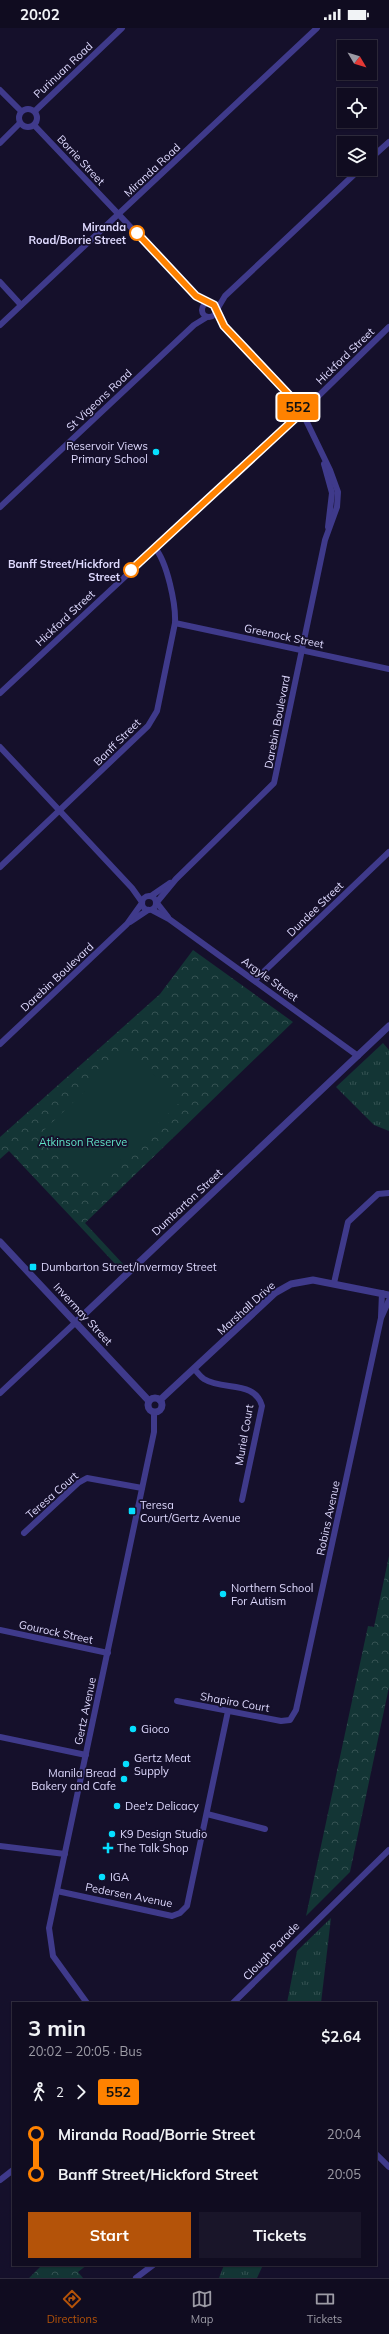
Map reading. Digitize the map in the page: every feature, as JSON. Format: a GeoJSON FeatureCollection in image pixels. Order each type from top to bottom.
{"type":"FeatureCollection","features":[{"type":"Feature","properties":{"kind":"street","name":"Purinuan Road"},"geometry":{"type":"LineString","coordinates":[[35,111],[122,28]]}},
{"type":"Feature","properties":{"kind":"street","name":"Miranda Road"},"geometry":{"type":"LineString","coordinates":[[0,325],[317,28]]}},
{"type":"Feature","properties":{"kind":"street"},"geometry":{"type":"LineString","coordinates":[[0,90],[21,111]]}},
{"type":"Feature","properties":{"kind":"street"},"geometry":{"type":"LineString","coordinates":[[20,123],[28,127],[34,125],[38,118],[35,111],[29,108],[21,111]]}},
{"type":"Feature","properties":{"kind":"street"},"geometry":{"type":"LineString","coordinates":[[20,123],[19,117],[21,111]]}},
{"type":"Feature","properties":{"kind":"street"},"geometry":{"type":"LineString","coordinates":[[0,143],[20,123]]}},
{"type":"Feature","properties":{"kind":"street","name":"Borrie Street"},"geometry":{"type":"LineString","coordinates":[[34,125],[196,296],[210,304]]}},
{"type":"Feature","properties":{"kind":"street"},"geometry":{"type":"LineString","coordinates":[[377,153],[389,142]]}},
{"type":"Feature","properties":{"kind":"street"},"geometry":{"type":"LineString","coordinates":[[202,310],[225,296],[353,176]]}},
{"type":"Feature","properties":{"kind":"street"},"geometry":{"type":"LineString","coordinates":[[0,282],[21,305]]}},
{"type":"Feature","properties":{"kind":"street","name":"Borrie Street"},"geometry":{"type":"LineString","coordinates":[[196,296],[202,310],[208,317]]}},
{"type":"Feature","properties":{"kind":"street"},"geometry":{"type":"LineString","coordinates":[[216,311],[225,296]]}},
{"type":"Feature","properties":{"kind":"street"},"geometry":{"type":"LineString","coordinates":[[210,304],[216,311],[224,326],[292,398],[302,412]]}},
{"type":"Feature","properties":{"kind":"street","name":"St Vigeons Road"},"geometry":{"type":"LineString","coordinates":[[194,325],[202,310]]}},
{"type":"Feature","properties":{"kind":"street","name":"St Vigeons Road"},"geometry":{"type":"LineString","coordinates":[[0,507],[194,325],[216,311]]}},
{"type":"Feature","properties":{"kind":"street"},"geometry":{"type":"LineString","coordinates":[[208,317],[224,326]]}},
{"type":"Feature","properties":{"kind":"street","name":"Hickford Street"},"geometry":{"type":"LineString","coordinates":[[0,693],[302,412],[389,327]]}},
{"type":"Feature","properties":{"kind":"street","name":"Darebin Boulevard"},"geometry":{"type":"LineString","coordinates":[[127,924],[150,910],[176,879],[274,783],[301,650],[328,531],[332,493],[322,457],[302,412]]}},
{"type":"Feature","properties":{"kind":"street","name":"Banff Street"},"geometry":{"type":"LineString","coordinates":[[0,867],[60,812],[148,726],[157,711],[176,612],[162,556],[155,548]]}},
{"type":"Feature","properties":{"kind":"street","name":"Greenock Street"},"geometry":{"type":"LineString","coordinates":[[175,623],[389,669]]}},
{"type":"Feature","properties":{"kind":"street"},"geometry":{"type":"LineString","coordinates":[[0,747],[132,888],[142,903]]}},
{"type":"Feature","properties":{"kind":"street","name":"Dundee Street"},"geometry":{"type":"LineString","coordinates":[[255,980],[389,852]]}},
{"type":"Feature","properties":{"kind":"street","name":"Darebin Boulevard"},"geometry":{"type":"LineString","coordinates":[[0,1044],[127,924],[142,903],[176,879]]}},
{"type":"Feature","properties":{"kind":"street"},"geometry":{"type":"LineString","coordinates":[[132,888],[150,896]]}},
{"type":"Feature","properties":{"kind":"street","name":"Argyle Street"},"geometry":{"type":"LineString","coordinates":[[150,896],[157,902],[169,918]]}},
{"type":"Feature","properties":{"kind":"street","name":"Argyle Street"},"geometry":{"type":"LineString","coordinates":[[142,903],[150,910],[169,918],[358,1056]]}},
{"type":"Feature","properties":{"kind":"street","name":"Dumbarton Street"},"geometry":{"type":"LineString","coordinates":[[0,1393],[389,1026]]}},
{"type":"Feature","properties":{"kind":"street"},"geometry":{"type":"LineString","coordinates":[[334,1283],[348,1222],[378,1194],[389,1193]]}},
{"type":"Feature","properties":{"kind":"street","name":"Invermay Street"},"geometry":{"type":"LineString","coordinates":[[0,1242],[149,1400]]}},
{"type":"Feature","properties":{"kind":"street","name":"Marshall Drive"},"geometry":{"type":"LineString","coordinates":[[160,1400],[195,1370],[275,1293],[291,1284],[313,1280],[386,1294]]}},
{"type":"Feature","properties":{"kind":"street","name":"Robins Avenue"},"geometry":{"type":"LineString","coordinates":[[290,1720],[296,1710],[386,1294]]}},
{"type":"Feature","properties":{"kind":"street","name":"Robins Avenue"},"geometry":{"type":"LineString","coordinates":[[381,1318],[389,1300]]}},
{"type":"Feature","properties":{"kind":"street","name":"Muriel Court"},"geometry":{"type":"LineString","coordinates":[[195,1370],[204,1379],[253,1391],[260,1397],[262,1406],[242,1500]]}},
{"type":"Feature","properties":{"kind":"street"},"geometry":{"type":"LineString","coordinates":[[154,1398],[160,1400],[161,1408],[154,1413],[148,1408],[149,1400],[154,1398]]}},
{"type":"Feature","properties":{"kind":"street","name":"Gertz Avenue"},"geometry":{"type":"LineString","coordinates":[[86,2002],[59,1966],[52,1950],[49,1928],[154,1432],[154,1413]]}},
{"type":"Feature","properties":{"kind":"street","name":"Teresa Court"},"geometry":{"type":"LineString","coordinates":[[24,1533],[78,1483],[87,1478],[142,1488]]}},
{"type":"Feature","properties":{"kind":"street","name":"Gourock Street"},"geometry":{"type":"LineString","coordinates":[[0,1630],[108,1653]]}},
{"type":"Feature","properties":{"kind":"street","name":"Shapiro Court"},"geometry":{"type":"LineString","coordinates":[[177,1701],[281,1721],[290,1720]]}},
{"type":"Feature","properties":{"kind":"street","name":"Pedersen Avenue"},"geometry":{"type":"LineString","coordinates":[[57,1891],[172,1916],[180,1913],[187,1906],[228,1711]]}},
{"type":"Feature","properties":{"kind":"street"},"geometry":{"type":"LineString","coordinates":[[0,1737],[86,1755]]}},
{"type":"Feature","properties":{"kind":"street"},"geometry":{"type":"LineString","coordinates":[[207,1814],[265,1829]]}},
{"type":"Feature","properties":{"kind":"street"},"geometry":{"type":"LineString","coordinates":[[0,1846],[65,1854]]}},
{"type":"Feature","properties":{"kind":"street","name":"Clough Parade"},"geometry":{"type":"LineString","coordinates":[[234,2002],[389,1850]]}},
{"type":"Feature","properties":{"kind":"street"},"geometry":{"type":"LineString","coordinates":[[377,2155],[389,2167]]}},
{"type":"Feature","properties":{"kind":"street"},"geometry":{"type":"LineString","coordinates":[[0,2180],[12,2171]]}},
{"type":"Feature","properties":{"kind":"street"},"geometry":{"type":"LineString","coordinates":[[136,2278],[152,2266]]}},
{"type":"Feature","properties":{"kind":"green space","name":"Atkinson Reserve"},"geometry":{"type":"Polygon","coordinates":[[[193,950],[293,1022],[85,1223],[124,1265],[119,1268],[9,1151],[0,1159],[0,1137],[160,994],[193,950]]]}},
{"type":"Feature","properties":{"kind":"green space"},"geometry":{"type":"Polygon","coordinates":[[[383,1043],[389,1050],[389,1131],[374,1125],[336,1087],[383,1043]]]}},
{"type":"Feature","properties":{"kind":"green space"},"geometry":{"type":"Polygon","coordinates":[[[129,1049],[180,1102],[91,1188],[40,1134],[129,1049]]]}},
{"type":"Feature","properties":{"kind":"green space"},"geometry":{"type":"Polygon","coordinates":[[[389,1556],[389,1687],[350,1872],[306,1916],[368,1626],[374,1627],[389,1556]]]}},
{"type":"Feature","properties":{"kind":"green space"},"geometry":{"type":"Polygon","coordinates":[[[331,1918],[321,2002],[287,2002],[297,1951],[331,1918]]]}},
{"type":"Feature","properties":{"kind":"green space"},"geometry":{"type":"Polygon","coordinates":[[[41,2266],[86,2266],[78,2272],[83,2278],[29,2278],[41,2266]]]}},
{"type":"Feature","properties":{"kind":"green space"},"geometry":{"type":"Polygon","coordinates":[[[224,2266],[263,2266],[257,2278],[219,2278],[224,2266]]]}},
{"type":"Feature","properties":{"kind":"bus line","name":"552"},"geometry":{"type":"LineString","coordinates":[[131,570],[302,412],[292,398],[224,326],[216,312],[214,305],[208,304],[196,296],[137,233]]}},
{"type":"Feature","properties":{"kind":"place","name":"Miranda Road/Borrie Street"},"geometry":{"type":"Point","coordinates":[137,233]}},
{"type":"Feature","properties":{"kind":"place","name":"Reservoir Views Primary School"},"geometry":{"type":"Point","coordinates":[156,452]}},
{"type":"Feature","properties":{"kind":"place","name":"Banff Street/Hickford Street"},"geometry":{"type":"Point","coordinates":[131,570]}},
{"type":"Feature","properties":{"kind":"place","name":"Dumbarton Street/Invermay Street"},"geometry":{"type":"Point","coordinates":[33,1267]}},
{"type":"Feature","properties":{"kind":"place","name":"Teresa Court/Gertz Avenue"},"geometry":{"type":"Point","coordinates":[132,1511]}},
{"type":"Feature","properties":{"kind":"place","name":"Northern School For Autism"},"geometry":{"type":"Point","coordinates":[223,1594]}},
{"type":"Feature","properties":{"kind":"place","name":"Gioco"},"geometry":{"type":"Point","coordinates":[133,1729]}},
{"type":"Feature","properties":{"kind":"place","name":"Gertz Meat Supply"},"geometry":{"type":"Point","coordinates":[126,1764]}},
{"type":"Feature","properties":{"kind":"place","name":"Manila Bread Bakery and Cafe"},"geometry":{"type":"Point","coordinates":[124,1779]}},
{"type":"Feature","properties":{"kind":"place","name":"Dee'z Delicacy"},"geometry":{"type":"Point","coordinates":[117,1806]}},
{"type":"Feature","properties":{"kind":"place","name":"K9 Design Studio"},"geometry":{"type":"Point","coordinates":[112,1834]}},
{"type":"Feature","properties":{"kind":"place","name":"The Talk Shop"},"geometry":{"type":"Point","coordinates":[108,1848]}},
{"type":"Feature","properties":{"kind":"place","name":"IGA"},"geometry":{"type":"Point","coordinates":[102,1877]}}]}
